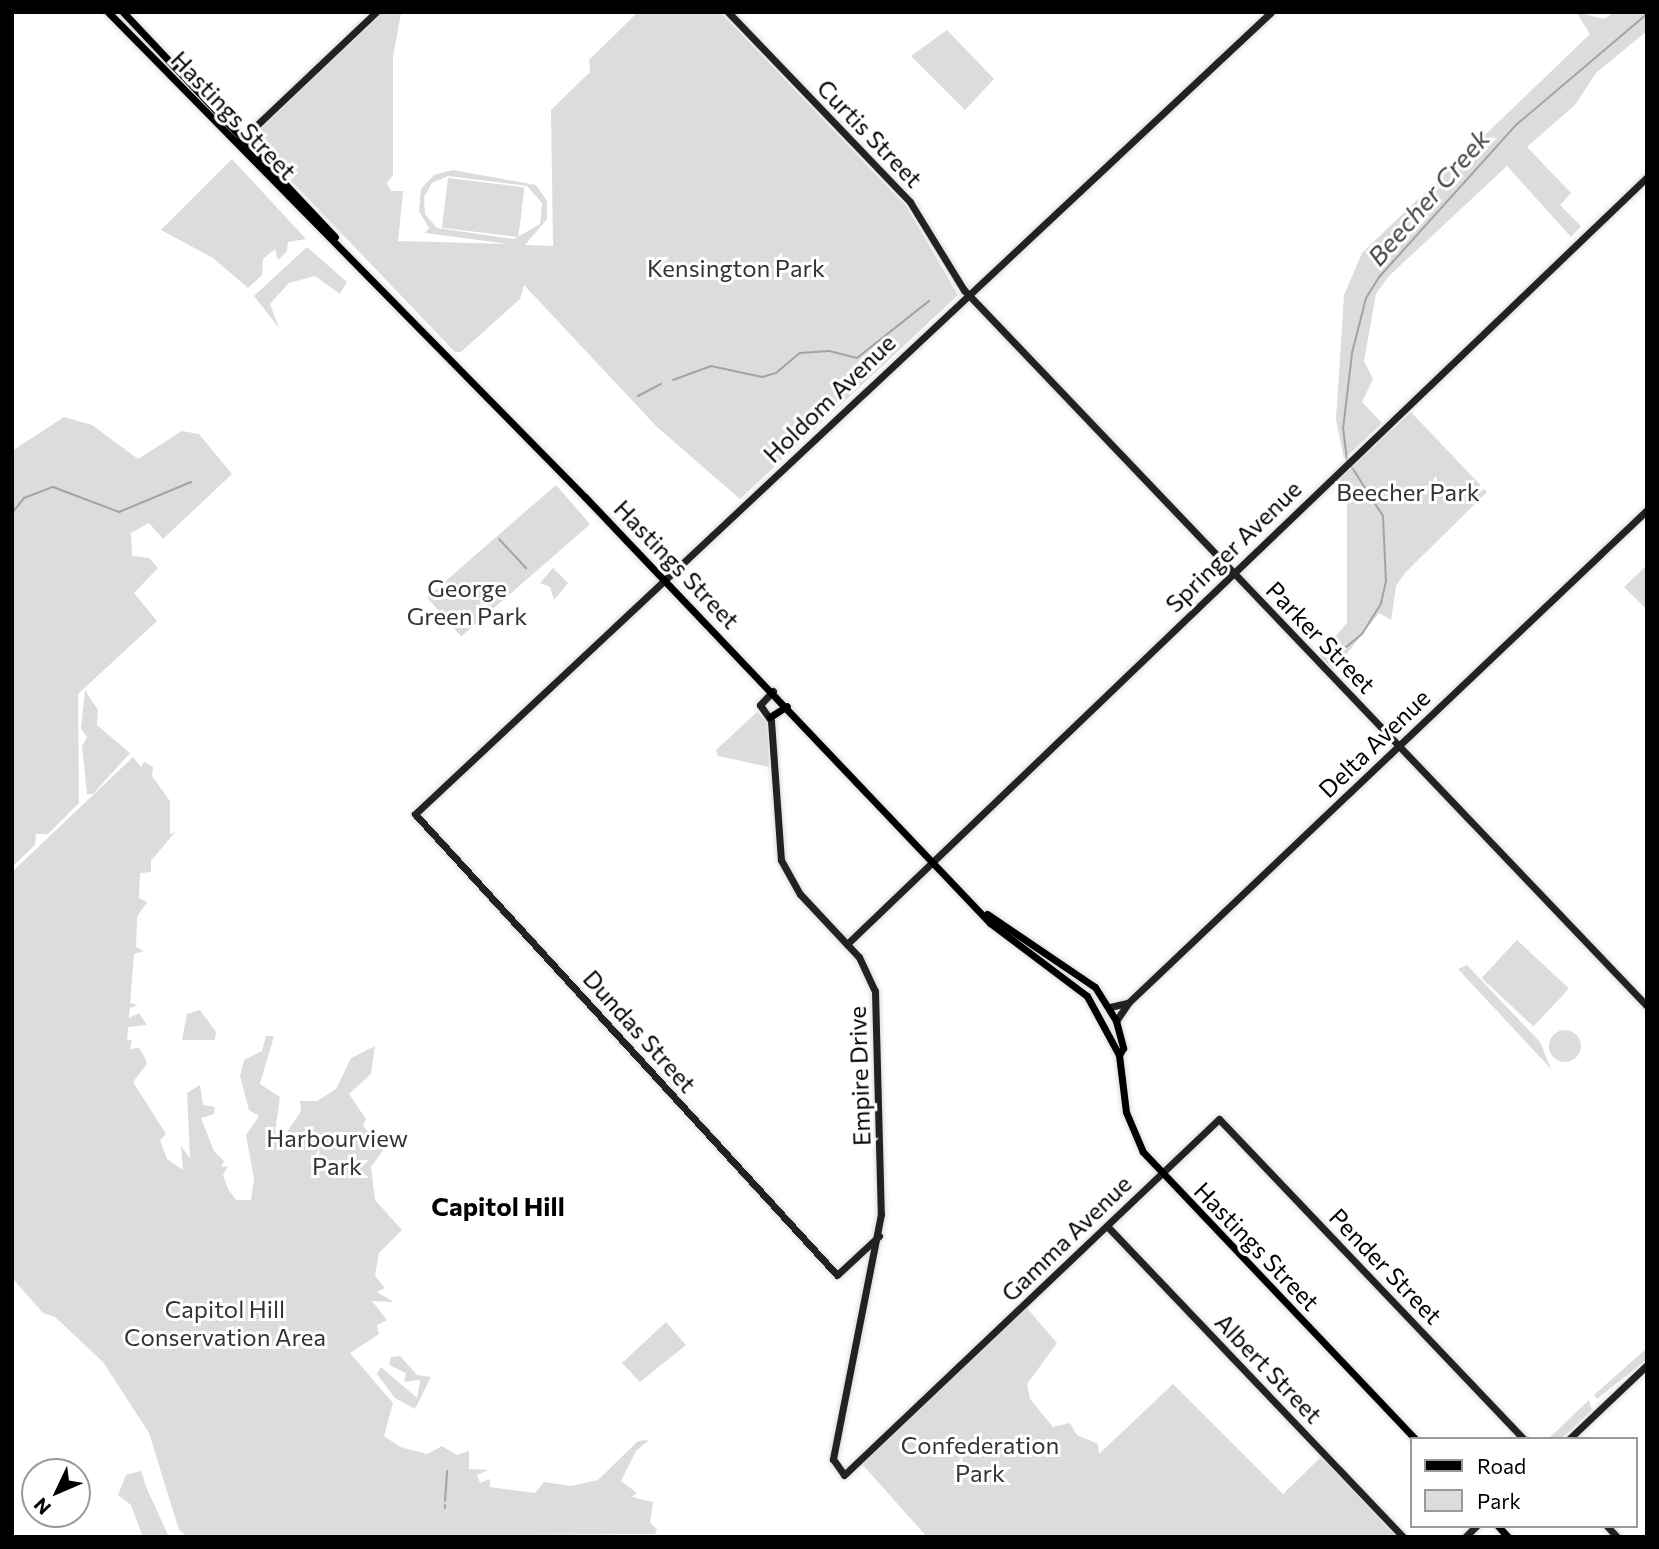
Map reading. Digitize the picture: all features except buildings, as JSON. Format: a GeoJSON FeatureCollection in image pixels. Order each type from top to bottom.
{"type":"FeatureCollection","features":[{"type":"Feature","properties":{"kind":"main road","name":"Hastings Street"},"geometry":{"type":"LineString","coordinates":[[108,12],[236,145],[337,241],[1006,936],[1087,996],[1119,1055],[1129,1123],[1162,1174],[1413,1437]]}},
{"type":"Feature","properties":{"kind":"main road","name":"Hastings Street"},"geometry":{"type":"LineString","coordinates":[[122,12],[324,220],[337,241]]}},
{"type":"Feature","properties":{"kind":"main road"},"geometry":{"type":"LineString","coordinates":[[770,717],[787,706]]}},
{"type":"Feature","properties":{"kind":"main road","name":"Hastings Street"},"geometry":{"type":"LineString","coordinates":[[987,915],[1085,977],[1110,1007],[1123,1048],[1119,1055]]}},
{"type":"Feature","properties":{"kind":"street"},"geometry":{"type":"LineString","coordinates":[[236,145],[376,12]]}},
{"type":"Feature","properties":{"kind":"street","name":"Curtis Street"},"geometry":{"type":"LineString","coordinates":[[728,12],[910,202],[967,293]]}},
{"type":"Feature","properties":{"kind":"street","name":"Holdom Avenue"},"geometry":{"type":"LineString","coordinates":[[415,814],[967,293],[1002,270],[1271,12]]}},
{"type":"Feature","properties":{"kind":"street","name":"Springer Avenue"},"geometry":{"type":"LineString","coordinates":[[847,944],[933,858],[1647,177]]}},
{"type":"Feature","properties":{"kind":"street","name":"Parker Street"},"geometry":{"type":"LineString","coordinates":[[967,293],[1647,1006]]}},
{"type":"Feature","properties":{"kind":"street","name":"Delta Avenue"},"geometry":{"type":"LineString","coordinates":[[1116,1021],[1128,1003],[1647,510]]}},
{"type":"Feature","properties":{"kind":"street"},"geometry":{"type":"LineString","coordinates":[[770,717],[760,705],[773,691]]}},
{"type":"Feature","properties":{"kind":"street","name":"Empire Drive"},"geometry":{"type":"LineString","coordinates":[[770,717],[782,860],[796,889],[847,944],[875,991],[879,1236],[833,1459],[844,1475]]}},
{"type":"Feature","properties":{"kind":"street","name":"Dundas Street"},"geometry":{"type":"LineString","coordinates":[[415,814],[837,1275],[879,1236]]}},
{"type":"Feature","properties":{"kind":"street"},"geometry":{"type":"LineString","coordinates":[[1110,1007],[1128,1003]]}},
{"type":"Feature","properties":{"kind":"street","name":"Gamma Avenue"},"geometry":{"type":"LineString","coordinates":[[844,1475],[1219,1119]]}},
{"type":"Feature","properties":{"kind":"street","name":"Pender Street"},"geometry":{"type":"LineString","coordinates":[[1219,1119],[1522,1437]]}},
{"type":"Feature","properties":{"kind":"street","name":"Albert Street"},"geometry":{"type":"LineString","coordinates":[[1107,1226],[1403,1537]]}},
{"type":"Feature","properties":{"kind":"street"},"geometry":{"type":"LineString","coordinates":[[1571,1437],[1647,1366]]}},
{"type":"Feature","properties":{"kind":"green space","name":"Kensington Park"},"geometry":{"type":"Polygon","coordinates":[[[383,12],[401,13],[393,57],[393,175],[387,183],[391,191],[403,191],[398,241],[509,244],[425,233],[429,228],[419,211],[421,189],[434,175],[453,170],[536,185],[547,201],[547,219],[525,245],[553,246],[551,110],[590,72],[589,60],[638,12],[720,12],[906,206],[958,295],[740,499],[656,426],[524,285],[520,299],[461,352],[455,352],[255,143],[256,133],[383,12]],[[448,176],[432,183],[424,197],[425,214],[437,228],[514,239],[540,224],[542,203],[527,186],[448,176]]]}},
{"type":"Feature","properties":{"kind":"green space"},"geometry":{"type":"Polygon","coordinates":[[[1576,12],[1604,19],[1614,12],[1647,12],[1647,31],[1596,73],[1575,105],[1527,147],[1571,193],[1560,205],[1581,226],[1571,237],[1507,166],[1388,277],[1376,294],[1364,361],[1373,379],[1362,402],[1382,423],[1344,459],[1336,420],[1344,295],[1362,253],[1590,34],[1576,12]]]}},
{"type":"Feature","properties":{"kind":"green space"},"geometry":{"type":"Polygon","coordinates":[[[947,30],[994,79],[965,110],[911,56],[947,30]]]}},
{"type":"Feature","properties":{"kind":"green space"},"geometry":{"type":"Polygon","coordinates":[[[232,159],[306,239],[288,242],[287,251],[278,260],[275,249],[263,259],[262,275],[248,288],[213,258],[161,230],[232,159]]]}},
{"type":"Feature","properties":{"kind":"green space"},"geometry":{"type":"Polygon","coordinates":[[[448,178],[524,187],[518,237],[442,228],[448,178]]]}},
{"type":"Feature","properties":{"kind":"green space"},"geometry":{"type":"Polygon","coordinates":[[[307,247],[347,282],[340,294],[315,276],[289,283],[270,304],[279,328],[254,296],[307,247]]]}},
{"type":"Feature","properties":{"kind":"green space","name":"Beecher Park"},"geometry":{"type":"Polygon","coordinates":[[[1411,412],[1487,492],[1405,573],[1396,586],[1391,620],[1379,613],[1334,670],[1319,655],[1347,623],[1347,488],[1339,479],[1411,412]]]}},
{"type":"Feature","properties":{"kind":"green space"},"geometry":{"type":"Polygon","coordinates":[[[64,417],[92,425],[138,459],[182,431],[199,434],[232,474],[163,539],[149,523],[131,533],[132,556],[149,558],[158,568],[134,593],[157,621],[78,694],[79,803],[48,834],[36,834],[35,845],[12,867],[12,451],[64,417]]]}},
{"type":"Feature","properties":{"kind":"green space","name":"George Green Park"},"geometry":{"type":"Polygon","coordinates":[[[556,485],[590,524],[461,636],[427,597],[556,485]]]}},
{"type":"Feature","properties":{"kind":"green space"},"geometry":{"type":"Polygon","coordinates":[[[1647,565],[1647,610],[1624,587],[1647,565]]]}},
{"type":"Feature","properties":{"kind":"green space"},"geometry":{"type":"Polygon","coordinates":[[[553,568],[568,583],[554,600],[550,587],[540,583],[553,568]]]}},
{"type":"Feature","properties":{"kind":"green space"},"geometry":{"type":"Polygon","coordinates":[[[85,690],[98,710],[97,725],[130,753],[93,794],[87,794],[82,746],[87,737],[81,729],[85,690]]]}},
{"type":"Feature","properties":{"kind":"green space"},"geometry":{"type":"Polygon","coordinates":[[[757,712],[767,721],[769,767],[718,756],[716,750],[757,712]]]}},
{"type":"Feature","properties":{"kind":"green space","name":"Capitol Hill Conservation Area"},"geometry":{"type":"Polygon","coordinates":[[[133,757],[141,767],[144,762],[153,767],[152,776],[170,801],[170,834],[175,832],[151,861],[151,872],[140,873],[139,898],[147,902],[137,917],[136,947],[144,951],[134,954],[130,1003],[138,1005],[130,1008],[129,1018],[139,1013],[147,1025],[128,1027],[127,1041],[132,1039],[130,1049],[139,1048],[145,1058],[147,1064],[133,1082],[166,1134],[160,1140],[167,1159],[183,1170],[181,1146],[190,1158],[187,1093],[200,1085],[203,1105],[215,1107],[214,1114],[201,1118],[214,1151],[224,1161],[221,1167],[228,1166],[223,1175],[228,1189],[236,1200],[251,1200],[254,1179],[246,1135],[259,1116],[249,1110],[240,1076],[244,1060],[262,1051],[266,1036],[274,1036],[260,1084],[280,1097],[275,1133],[283,1138],[301,1111],[300,1101],[317,1101],[336,1089],[351,1058],[375,1046],[371,1074],[349,1094],[366,1119],[363,1126],[384,1149],[371,1167],[375,1200],[402,1230],[379,1253],[375,1276],[385,1288],[377,1292],[394,1302],[372,1301],[387,1320],[377,1325],[379,1334],[350,1353],[393,1403],[384,1436],[400,1447],[427,1454],[442,1446],[457,1455],[469,1451],[469,1469],[489,1470],[477,1475],[480,1483],[490,1479],[490,1487],[535,1493],[544,1482],[571,1486],[598,1480],[638,1441],[649,1440],[636,1451],[621,1481],[637,1493],[632,1497],[653,1502],[650,1523],[657,1529],[655,1534],[188,1537],[179,1530],[149,1433],[103,1362],[55,1317],[43,1313],[12,1278],[12,872],[133,757]]]}},
{"type":"Feature","properties":{"kind":"green space"},"geometry":{"type":"Polygon","coordinates":[[[1517,940],[1569,988],[1533,1026],[1482,978],[1517,940]]]}},
{"type":"Feature","properties":{"kind":"green space"},"geometry":{"type":"Polygon","coordinates":[[[1467,965],[1540,1042],[1551,1069],[1458,969],[1467,965]]]}},
{"type":"Feature","properties":{"kind":"green space"},"geometry":{"type":"Polygon","coordinates":[[[200,1010],[216,1032],[215,1040],[182,1040],[187,1014],[200,1010]]]}},
{"type":"Feature","properties":{"kind":"green space"},"geometry":{"type":"Polygon","coordinates":[[[1565,1030],[1576,1035],[1581,1046],[1576,1057],[1565,1062],[1554,1057],[1549,1046],[1554,1035],[1565,1030]]]}},
{"type":"Feature","properties":{"kind":"green space","name":"Confederation Park"},"geometry":{"type":"Polygon","coordinates":[[[1026,1307],[1057,1343],[1027,1384],[1030,1399],[1053,1427],[1070,1423],[1077,1435],[1098,1444],[1099,1454],[1173,1384],[1283,1494],[1321,1457],[1397,1537],[927,1537],[862,1464],[1026,1307]]]}},
{"type":"Feature","properties":{"kind":"green space"},"geometry":{"type":"Polygon","coordinates":[[[666,1322],[686,1345],[640,1382],[622,1363],[666,1322]]]}},
{"type":"Feature","properties":{"kind":"green space"},"geometry":{"type":"Polygon","coordinates":[[[1647,1348],[1647,1359],[1597,1399],[1594,1395],[1647,1348]]]}},
{"type":"Feature","properties":{"kind":"green space"},"geometry":{"type":"Polygon","coordinates":[[[400,1356],[417,1375],[431,1377],[415,1409],[395,1398],[377,1374],[381,1367],[417,1398],[420,1380],[404,1382],[406,1373],[389,1365],[391,1357],[400,1356]]]}},
{"type":"Feature","properties":{"kind":"green space"},"geometry":{"type":"Polygon","coordinates":[[[1589,1400],[1592,1410],[1563,1437],[1550,1437],[1589,1400]]]}},
{"type":"Feature","properties":{"kind":"green space"},"geometry":{"type":"Polygon","coordinates":[[[141,1471],[169,1537],[143,1537],[131,1505],[118,1495],[126,1475],[141,1471]]]}},
{"type":"Feature","properties":{"kind":"waterway","name":"Beecher Creek"},"geometry":{"type":"LineString","coordinates":[[1347,460],[1343,429],[1352,353],[1366,298],[1380,276],[1516,125],[1647,14]]}},
{"type":"Feature","properties":{"kind":"waterway"},"geometry":{"type":"LineString","coordinates":[[673,380],[711,366],[762,377],[776,373],[800,353],[829,351],[857,358],[929,301]]}},
{"type":"Feature","properties":{"kind":"waterway"},"geometry":{"type":"LineString","coordinates":[[638,396],[661,384]]}},
{"type":"Feature","properties":{"kind":"waterway","name":"Beecher Creek"},"geometry":{"type":"LineString","coordinates":[[1328,662],[1362,634],[1381,603],[1386,582],[1383,516],[1351,466]]}},
{"type":"Feature","properties":{"kind":"waterway"},"geometry":{"type":"LineString","coordinates":[[12,513],[24,498],[53,487],[119,512],[191,482]]}},
{"type":"Feature","properties":{"kind":"waterway"},"geometry":{"type":"LineString","coordinates":[[499,539],[526,568]]}},
{"type":"Feature","properties":{"kind":"waterway"},"geometry":{"type":"LineString","coordinates":[[445,1501],[447,1471]]}},
{"type":"Feature","properties":{"kind":"district","name":"Capitol Hill"},"geometry":{"type":"Point","coordinates":[498,1206]}},
{"type":"Feature","properties":{"kind":"park label","name":"Harbourview Park"},"geometry":{"type":"Point","coordinates":[337,1152]}}]}
